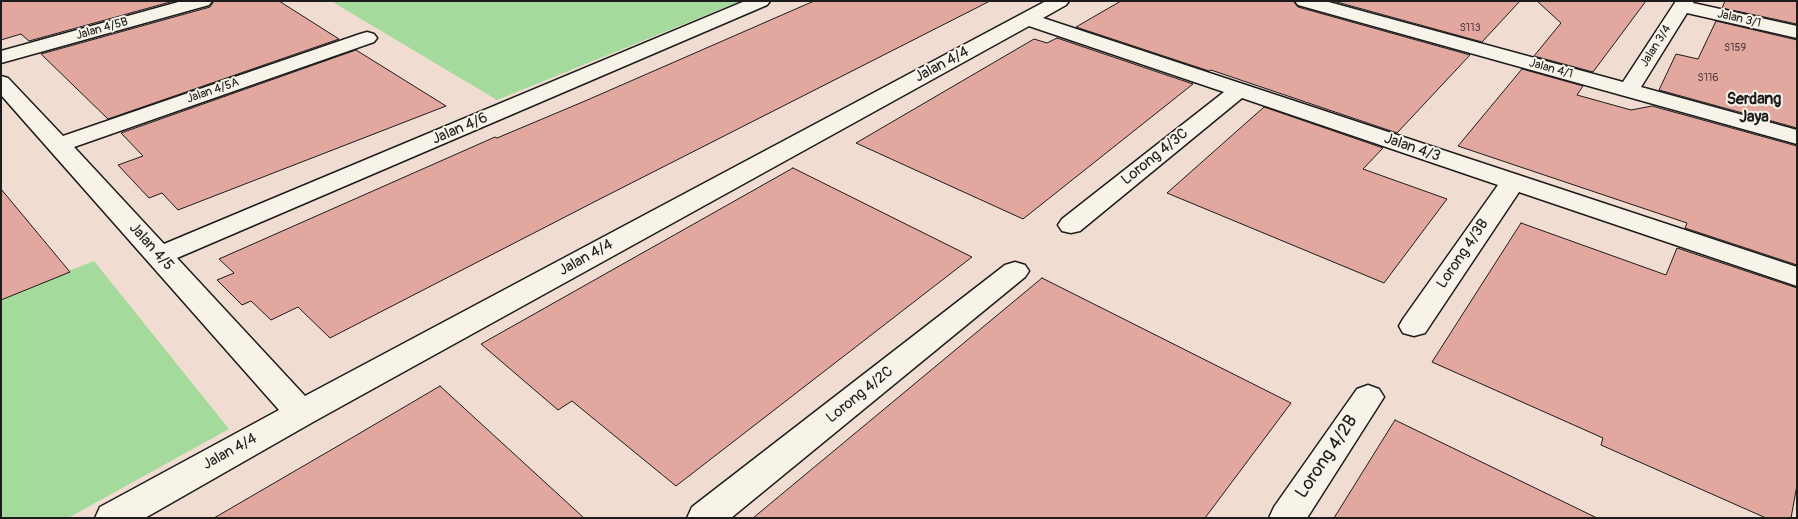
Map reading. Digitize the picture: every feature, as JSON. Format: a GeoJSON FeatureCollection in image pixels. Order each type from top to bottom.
{"type":"FeatureCollection","features":[{"type":"Feature","properties":{"kind":"street","name":"Jalan 4/5B"},"geometry":{"type":"LineString","coordinates":[[1,57],[203,1]]}},
{"type":"Feature","properties":{"kind":"street","name":"Jalan 4/6"},"geometry":{"type":"LineString","coordinates":[[159,256],[761,1]]}},
{"type":"Feature","properties":{"kind":"street","name":"Jalan 4/4"},"geometry":{"type":"LineString","coordinates":[[114,518],[301,413],[1060,1]]}},
{"type":"Feature","properties":{"kind":"street","name":"Jalan 4/1"},"geometry":{"type":"LineString","coordinates":[[1304,1],[1797,137]]}},
{"type":"Feature","properties":{"kind":"street"},"geometry":{"type":"LineString","coordinates":[[1356,16],[1373,1]]}},
{"type":"Feature","properties":{"kind":"street","name":"Jalan 3/1"},"geometry":{"type":"LineString","coordinates":[[1683,3],[1797,32]]}},
{"type":"Feature","properties":{"kind":"street","name":"Jalan 3/4"},"geometry":{"type":"LineString","coordinates":[[1628,91],[1683,3]]}},
{"type":"Feature","properties":{"kind":"street","name":"Jalan 4/3"},"geometry":{"type":"LineString","coordinates":[[1028,19],[1797,277]]}},
{"type":"Feature","properties":{"kind":"street","name":"Jalan 4/5A"},"geometry":{"type":"LineString","coordinates":[[58,145],[367,38]]}},
{"type":"Feature","properties":{"kind":"street","name":"Jalan 4/5"},"geometry":{"type":"LineString","coordinates":[[1,82],[301,413]]}},
{"type":"Feature","properties":{"kind":"street","name":"Lorong 4/3C"},"geometry":{"type":"LineString","coordinates":[[1071,225],[1239,90]]}},
{"type":"Feature","properties":{"kind":"street","name":"Lorong 4/3B"},"geometry":{"type":"LineString","coordinates":[[1414,326],[1513,182]]}},
{"type":"Feature","properties":{"kind":"street","name":"Lorong 4/2C"},"geometry":{"type":"LineString","coordinates":[[705,518],[1015,272]]}},
{"type":"Feature","properties":{"kind":"street","name":"Lorong 4/2B"},"geometry":{"type":"LineString","coordinates":[[1287,518],[1368,397]]}},
{"type":"Feature","properties":{"kind":"green space"},"geometry":{"type":"Polygon","coordinates":[[[331,1],[741,1],[497,100],[331,1]]]}},
{"type":"Feature","properties":{"kind":"green space"},"geometry":{"type":"Polygon","coordinates":[[[94,261],[229,429],[68,518],[1,518],[1,298],[94,261]]]}},
{"type":"Feature","properties":{"kind":"building"},"geometry":{"type":"Polygon","coordinates":[[[1,1],[174,1],[29,41],[21,34],[1,40],[1,1]]]}},
{"type":"Feature","properties":{"kind":"building"},"geometry":{"type":"Polygon","coordinates":[[[214,1],[279,1],[339,39],[108,119],[41,54],[210,7],[214,1]]]}},
{"type":"Feature","properties":{"kind":"building"},"geometry":{"type":"Polygon","coordinates":[[[814,1],[990,1],[330,338],[298,307],[271,320],[251,301],[242,305],[217,280],[234,273],[219,259],[495,137],[497,138],[585,101],[814,1]]]}},
{"type":"Feature","properties":{"kind":"building"},"geometry":{"type":"Polygon","coordinates":[[[1121,1],[1293,1],[1298,7],[1470,55],[1397,133],[1076,27],[1121,1]]]}},
{"type":"Feature","properties":{"kind":"building"},"geometry":{"type":"Polygon","coordinates":[[[1333,1],[1520,1],[1482,42],[1333,1]]]}},
{"type":"Feature","properties":{"kind":"building"},"geometry":{"type":"Polygon","coordinates":[[[1537,1],[1646,1],[1593,72],[1534,56],[1561,23],[1537,1]]]}},
{"type":"Feature","properties":{"kind":"building"},"geometry":{"type":"Polygon","coordinates":[[[1725,1],[1797,1],[1797,24],[1722,8],[1725,1]]]}},
{"type":"Feature","properties":{"kind":"building"},"geometry":{"type":"Polygon","coordinates":[[[1716,21],[1797,40],[1797,128],[1659,90],[1676,54],[1698,59],[1716,21]]]}},
{"type":"Feature","properties":{"kind":"building"},"geometry":{"type":"Polygon","coordinates":[[[1057,38],[1193,84],[1023,219],[856,143],[1034,39],[1047,43],[1057,38]]]}},
{"type":"Feature","properties":{"kind":"building"},"geometry":{"type":"Polygon","coordinates":[[[356,50],[446,106],[178,210],[162,193],[149,198],[118,165],[143,156],[121,133],[356,50]]]}},
{"type":"Feature","properties":{"kind":"building"},"geometry":{"type":"Polygon","coordinates":[[[1522,69],[1583,86],[1577,95],[1631,110],[1652,106],[1797,146],[1797,265],[1685,228],[1687,223],[1458,146],[1522,69]]]}},
{"type":"Feature","properties":{"kind":"building"},"geometry":{"type":"Polygon","coordinates":[[[1264,107],[1383,148],[1363,169],[1447,199],[1384,283],[1167,193],[1264,107]]]}},
{"type":"Feature","properties":{"kind":"building"},"geometry":{"type":"Polygon","coordinates":[[[793,168],[972,257],[676,486],[572,401],[558,410],[481,344],[793,168]]]}},
{"type":"Feature","properties":{"kind":"building"},"geometry":{"type":"Polygon","coordinates":[[[1,189],[70,272],[1,300],[1,189]]]}},
{"type":"Feature","properties":{"kind":"building"},"geometry":{"type":"Polygon","coordinates":[[[1521,223],[1666,275],[1677,248],[1797,288],[1797,485],[1791,518],[1766,518],[1601,445],[1603,438],[1432,362],[1521,223]]]}},
{"type":"Feature","properties":{"kind":"building"},"geometry":{"type":"Polygon","coordinates":[[[1042,278],[1291,403],[1205,518],[753,518],[1042,278]]]}},
{"type":"Feature","properties":{"kind":"building"},"geometry":{"type":"Polygon","coordinates":[[[440,386],[584,518],[214,518],[355,436],[440,386]]]}},
{"type":"Feature","properties":{"kind":"building"},"geometry":{"type":"Polygon","coordinates":[[[1395,420],[1597,518],[1334,518],[1395,420]]]}},
{"type":"Feature","properties":{"kind":"district","name":"Serdang Jaya"},"geometry":{"type":"Point","coordinates":[1754,109]}}]}
